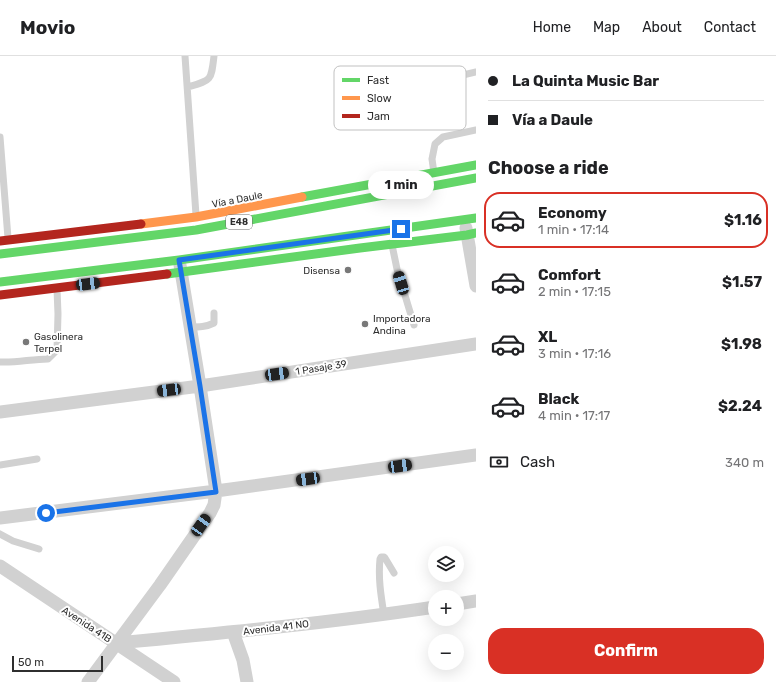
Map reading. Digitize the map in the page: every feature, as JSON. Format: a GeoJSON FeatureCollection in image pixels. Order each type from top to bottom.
{"type":"FeatureCollection","features":[{"type":"Feature","properties":{"kind":"main road","name":"Vía a Daule"},"geometry":{"type":"LineString","coordinates":[[4,241],[196,218],[476,165]]}},
{"type":"Feature","properties":{"kind":"main road","name":"E48"},"geometry":{"type":"LineString","coordinates":[[0,254],[196,234],[476,178]]}},
{"type":"Feature","properties":{"kind":"main road"},"geometry":{"type":"LineString","coordinates":[[0,295],[470,220]]}},
{"type":"Feature","properties":{"kind":"main road"},"geometry":{"type":"LineString","coordinates":[[0,282],[180,266],[472,234]]}},
{"type":"Feature","properties":{"kind":"street"},"geometry":{"type":"LineString","coordinates":[[470,220],[476,286]]}},
{"type":"Feature","properties":{"kind":"street"},"geometry":{"type":"LineString","coordinates":[[88,682],[160,585],[214,505],[216,492],[180,266]]}},
{"type":"Feature","properties":{"kind":"street","name":"1 Pasaje 39"},"geometry":{"type":"LineString","coordinates":[[0,412],[200,386],[476,344]]}},
{"type":"Feature","properties":{"kind":"street"},"geometry":{"type":"LineString","coordinates":[[0,518],[216,492],[476,455]]}},
{"type":"Feature","properties":{"kind":"street","name":"Avenida 41B"},"geometry":{"type":"LineString","coordinates":[[0,566],[174,682]]}},
{"type":"Feature","properties":{"kind":"street"},"geometry":{"type":"LineString","coordinates":[[464,603],[476,601]]}},
{"type":"Feature","properties":{"kind":"street","name":"Avenida 41 NO"},"geometry":{"type":"LineString","coordinates":[[117,643],[233,632],[384,615],[428,608]]}},
{"type":"Feature","properties":{"kind":"street"},"geometry":{"type":"LineString","coordinates":[[233,632],[243,660],[247,682]]}},
{"type":"Feature","properties":{"kind":"lane"},"geometry":{"type":"LineString","coordinates":[[185,56],[196,234],[227,232]]}},
{"type":"Feature","properties":{"kind":"lane"},"geometry":{"type":"LineString","coordinates":[[188,88],[206,82],[210,78],[214,56]]}},
{"type":"Feature","properties":{"kind":"lane"},"geometry":{"type":"LineString","coordinates":[[466,74],[476,72]]}},
{"type":"Feature","properties":{"kind":"lane"},"geometry":{"type":"LineString","coordinates":[[434,173],[432,159],[435,144],[443,137],[476,130]]}},
{"type":"Feature","properties":{"kind":"lane"},"geometry":{"type":"LineString","coordinates":[[0,137],[4,241]]}},
{"type":"Feature","properties":{"kind":"lane"},"geometry":{"type":"LineString","coordinates":[[0,260],[164,241]]}},
{"type":"Feature","properties":{"kind":"lane"},"geometry":{"type":"LineString","coordinates":[[392,243],[397,269],[414,325]]}},
{"type":"Feature","properties":{"kind":"lane"},"geometry":{"type":"LineString","coordinates":[[45,269],[174,254],[220,247]]}},
{"type":"Feature","properties":{"kind":"lane"},"geometry":{"type":"LineString","coordinates":[[0,362],[48,359],[57,350],[57,287]]}},
{"type":"Feature","properties":{"kind":"lane"},"geometry":{"type":"LineString","coordinates":[[190,327],[209,326],[214,323],[214,313]]}},
{"type":"Feature","properties":{"kind":"lane"},"geometry":{"type":"LineString","coordinates":[[0,465],[36,459]]}},
{"type":"Feature","properties":{"kind":"lane"},"geometry":{"type":"LineString","coordinates":[[0,534],[39,549]]}},
{"type":"Feature","properties":{"kind":"lane"},"geometry":{"type":"LineString","coordinates":[[384,615],[379,572],[381,557],[385,558],[394,573]]}},
{"type":"Feature","properties":{"kind":"traffic: fast"},"geometry":{"type":"LineString","coordinates":[[302,197],[476,165]]}},
{"type":"Feature","properties":{"kind":"traffic: fast"},"geometry":{"type":"LineString","coordinates":[[0,254],[196,230],[476,178]]}},
{"type":"Feature","properties":{"kind":"traffic: fast"},"geometry":{"type":"LineString","coordinates":[[0,282],[179,260],[476,218]]}},
{"type":"Feature","properties":{"kind":"traffic: fast"},"geometry":{"type":"LineString","coordinates":[[167,274],[476,233]]}},
{"type":"Feature","properties":{"kind":"traffic: slow"},"geometry":{"type":"LineString","coordinates":[[141,224],[196,217],[302,197]]}},
{"type":"Feature","properties":{"kind":"traffic: jam"},"geometry":{"type":"LineString","coordinates":[[0,241],[141,224]]}},
{"type":"Feature","properties":{"kind":"traffic: jam"},"geometry":{"type":"LineString","coordinates":[[0,295],[167,274]]}},
{"type":"Feature","properties":{"kind":"place","name":"Disensa"},"geometry":{"type":"Point","coordinates":[348,270]}},
{"type":"Feature","properties":{"kind":"place","name":"Importadora Andina"},"geometry":{"type":"Point","coordinates":[365,324]}},
{"type":"Feature","properties":{"kind":"place","name":"Gasolinera Terpel"},"geometry":{"type":"Point","coordinates":[26,342]}},
{"type":"Feature","properties":{"kind":"route"},"geometry":{"type":"LineString","coordinates":[[46,513],[216,492],[179,260],[401,229]]}}]}
